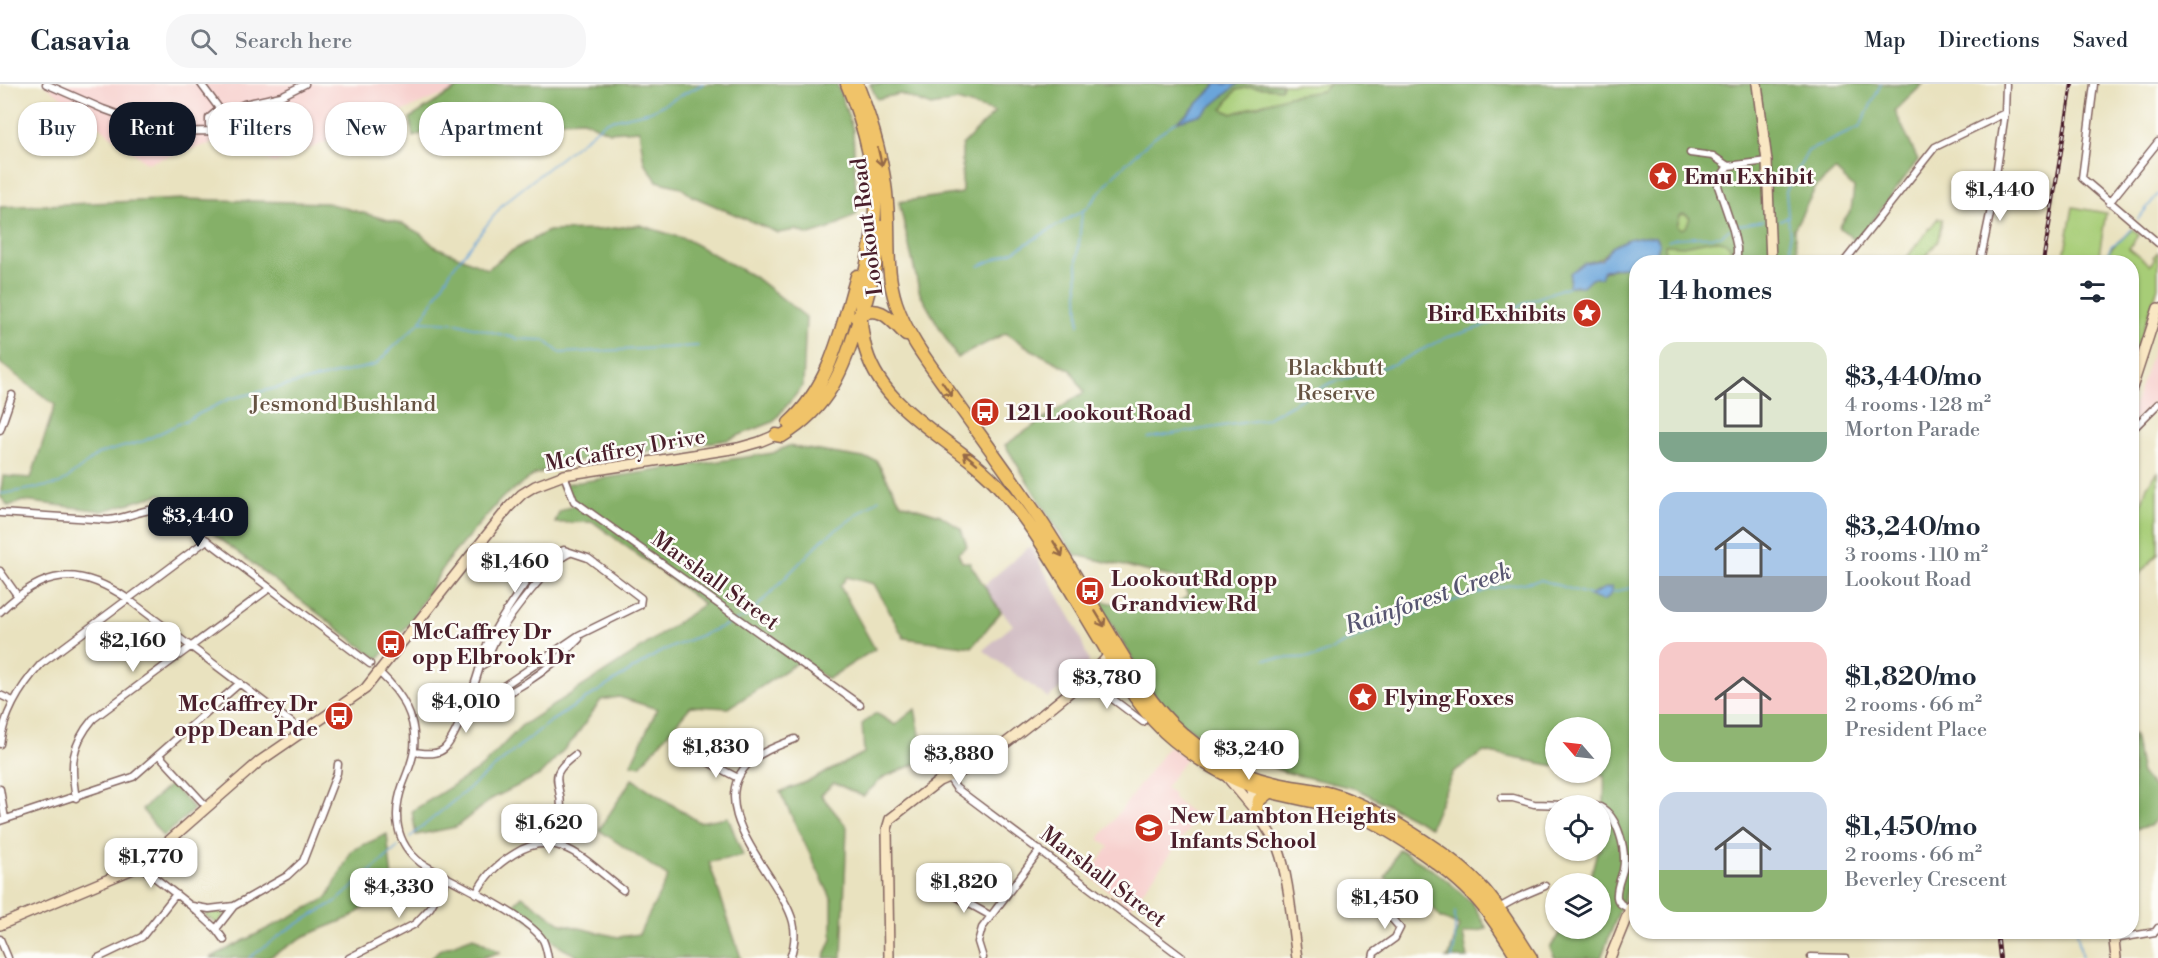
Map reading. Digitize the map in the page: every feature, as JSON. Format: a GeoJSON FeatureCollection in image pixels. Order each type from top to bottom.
{"type":"FeatureCollection","features":[{"type":"Feature","properties":{"kind":"highway","name":"Lookout Road"},"geometry":{"type":"LineString","coordinates":[[847,84],[887,206],[889,264],[893,294],[906,327],[926,360],[1049,533],[1148,699],[1170,723],[1214,758],[1253,782]]}},
{"type":"Feature","properties":{"kind":"highway","name":"Lookout Road"},"geometry":{"type":"LineString","coordinates":[[857,84],[875,136],[879,181],[872,233],[862,281],[861,314],[864,342],[877,375],[899,404],[974,461],[1011,500],[1134,695],[1151,718],[1174,740],[1222,773],[1253,782]]}},
{"type":"Feature","properties":{"kind":"highway"},"geometry":{"type":"LineString","coordinates":[[776,435],[782,436],[813,413],[828,395],[841,369],[861,314],[878,250],[879,181]]}},
{"type":"Feature","properties":{"kind":"highway"},"geometry":{"type":"LineString","coordinates":[[776,435],[807,405],[824,376],[867,237],[872,233]]}},
{"type":"Feature","properties":{"kind":"highway"},"geometry":{"type":"LineString","coordinates":[[776,435],[801,416],[816,400],[833,370],[850,325],[861,314],[870,310],[883,314],[897,325],[926,360]]}},
{"type":"Feature","properties":{"kind":"highway"},"geometry":{"type":"LineString","coordinates":[[864,342],[868,318],[873,314],[883,314]]}},
{"type":"Feature","properties":{"kind":"highway"},"geometry":{"type":"LineString","coordinates":[[841,369],[848,360],[857,358],[877,375]]}},
{"type":"Feature","properties":{"kind":"highway"},"geometry":{"type":"LineString","coordinates":[[1253,782],[1269,792],[1347,810],[1384,829],[1447,871],[1494,911],[1531,958]]}},
{"type":"Feature","properties":{"kind":"highway"},"geometry":{"type":"LineString","coordinates":[[1253,782],[1328,793],[1366,807],[1452,861],[1483,889],[1518,958]]}},
{"type":"Feature","properties":{"kind":"highway"},"geometry":{"type":"LineString","coordinates":[[1257,811],[1258,800],[1269,792]]}},
{"type":"Feature","properties":{"kind":"main road"},"geometry":{"type":"LineString","coordinates":[[1756,84],[1767,160],[1771,255]]}},
{"type":"Feature","properties":{"kind":"main road"},"geometry":{"type":"LineString","coordinates":[[2139,366],[2158,308]]}},
{"type":"Feature","properties":{"kind":"main road","name":"McCaffrey Drive"},"geometry":{"type":"LineString","coordinates":[[0,925],[140,866],[260,761],[352,700],[380,673],[509,507],[535,486],[564,475],[738,448],[776,435]]}},
{"type":"Feature","properties":{"kind":"main road"},"geometry":{"type":"LineString","coordinates":[[889,958],[889,822],[904,807],[939,781],[976,765],[986,758],[1085,678],[1109,656],[1113,640]]}},
{"type":"Feature","properties":{"kind":"main road"},"geometry":{"type":"LineString","coordinates":[[1222,773],[1238,789],[1247,803],[1257,811]]}},
{"type":"Feature","properties":{"kind":"main road"},"geometry":{"type":"LineString","coordinates":[[1253,782],[1251,796],[1280,854],[1298,958]]}},
{"type":"Feature","properties":{"kind":"main road"},"geometry":{"type":"LineString","coordinates":[[1610,958],[1629,911]]}},
{"type":"Feature","properties":{"kind":"main road"},"geometry":{"type":"LineString","coordinates":[[2114,939],[2116,958]]}},
{"type":"Feature","properties":{"kind":"street"},"geometry":{"type":"LineString","coordinates":[[46,84],[109,110]]}},
{"type":"Feature","properties":{"kind":"street"},"geometry":{"type":"LineString","coordinates":[[201,84],[212,100]]}},
{"type":"Feature","properties":{"kind":"street"},"geometry":{"type":"LineString","coordinates":[[253,102],[281,96],[305,84]]}},
{"type":"Feature","properties":{"kind":"street"},"geometry":{"type":"LineString","coordinates":[[2094,84],[2082,178],[2158,243]]}},
{"type":"Feature","properties":{"kind":"street"},"geometry":{"type":"LineString","coordinates":[[1981,255],[2006,113],[2006,85]]}},
{"type":"Feature","properties":{"kind":"street"},"geometry":{"type":"LineString","coordinates":[[1850,255],[1935,147],[2006,113]]}},
{"type":"Feature","properties":{"kind":"street"},"geometry":{"type":"LineString","coordinates":[[196,130],[208,120]]}},
{"type":"Feature","properties":{"kind":"street"},"geometry":{"type":"LineString","coordinates":[[2109,203],[2158,142]]}},
{"type":"Feature","properties":{"kind":"street"},"geometry":{"type":"LineString","coordinates":[[1690,153],[1713,156],[1728,166],[1767,160]]}},
{"type":"Feature","properties":{"kind":"street"},"geometry":{"type":"LineString","coordinates":[[1728,166],[1718,186],[1732,227],[1737,255]]}},
{"type":"Feature","properties":{"kind":"street"},"geometry":{"type":"LineString","coordinates":[[0,430],[12,395]]}},
{"type":"Feature","properties":{"kind":"street"},"geometry":{"type":"LineString","coordinates":[[2139,423],[2158,404]]}},
{"type":"Feature","properties":{"kind":"street","name":"Marshall Street"},"geometry":{"type":"LineString","coordinates":[[564,475],[574,501],[860,705]]}},
{"type":"Feature","properties":{"kind":"street"},"geometry":{"type":"LineString","coordinates":[[0,513],[116,520],[162,508],[167,510],[370,664]]}},
{"type":"Feature","properties":{"kind":"street"},"geometry":{"type":"LineString","coordinates":[[0,744],[1,734],[14,702],[32,673],[50,656],[207,540]]}},
{"type":"Feature","properties":{"kind":"street"},"geometry":{"type":"LineString","coordinates":[[414,752],[434,753],[443,749],[450,741],[465,709],[487,644],[498,623],[542,562],[564,550],[588,558],[641,598],[640,605],[588,630],[489,696],[483,705],[465,709]]}},
{"type":"Feature","properties":{"kind":"street"},"geometry":{"type":"LineString","coordinates":[[0,571],[17,595]]}},
{"type":"Feature","properties":{"kind":"street"},"geometry":{"type":"LineString","coordinates":[[0,612],[17,595],[45,580],[72,576],[97,581],[128,599],[304,732]]}},
{"type":"Feature","properties":{"kind":"street"},"geometry":{"type":"LineString","coordinates":[[76,798],[72,774],[73,758],[78,740],[99,712],[270,588]]}},
{"type":"Feature","properties":{"kind":"street"},"geometry":{"type":"LineString","coordinates":[[380,673],[406,703],[413,726],[414,752],[398,804],[398,829],[403,843],[411,855],[421,863],[509,913],[536,932],[544,942],[548,958]]}},
{"type":"Feature","properties":{"kind":"street"},"geometry":{"type":"LineString","coordinates":[[1085,678],[1143,722]]}},
{"type":"Feature","properties":{"kind":"street"},"geometry":{"type":"LineString","coordinates":[[0,789],[3,820],[76,798],[133,777],[240,683]]}},
{"type":"Feature","properties":{"kind":"street"},"geometry":{"type":"LineString","coordinates":[[0,695],[14,702]]}},
{"type":"Feature","properties":{"kind":"street"},"geometry":{"type":"LineString","coordinates":[[790,958],[795,941],[793,922],[786,904],[752,852],[735,803],[738,778],[753,759],[795,739]]}},
{"type":"Feature","properties":{"kind":"street"},"geometry":{"type":"LineString","coordinates":[[159,755],[207,807]]}},
{"type":"Feature","properties":{"kind":"street"},"geometry":{"type":"LineString","coordinates":[[554,843],[561,808],[557,774],[562,765],[575,755]]}},
{"type":"Feature","properties":{"kind":"street"},"geometry":{"type":"LineString","coordinates":[[704,760],[738,778]]}},
{"type":"Feature","properties":{"kind":"street"},"geometry":{"type":"LineString","coordinates":[[216,929],[234,906],[287,876],[303,861],[337,773],[338,764]]}},
{"type":"Feature","properties":{"kind":"street","name":"Marshall Street"},"geometry":{"type":"LineString","coordinates":[[948,776],[956,788],[1183,958]]}},
{"type":"Feature","properties":{"kind":"street"},"geometry":{"type":"LineString","coordinates":[[1501,798],[1545,804]]}},
{"type":"Feature","properties":{"kind":"street"},"geometry":{"type":"LineString","coordinates":[[1611,816],[1623,846],[1624,868],[1617,898],[1620,903],[1629,908]]}},
{"type":"Feature","properties":{"kind":"street"},"geometry":{"type":"LineString","coordinates":[[476,894],[486,875],[506,859],[532,845],[554,843],[572,852],[623,890]]}},
{"type":"Feature","properties":{"kind":"street"},"geometry":{"type":"LineString","coordinates":[[983,958],[979,950],[979,935],[1040,850]]}},
{"type":"Feature","properties":{"kind":"street"},"geometry":{"type":"LineString","coordinates":[[140,866],[191,906],[216,929],[224,940]]}},
{"type":"Feature","properties":{"kind":"street"},"geometry":{"type":"LineString","coordinates":[[350,958],[415,924],[430,908],[447,879]]}},
{"type":"Feature","properties":{"kind":"street"},"geometry":{"type":"LineString","coordinates":[[1494,911],[1545,886]]}},
{"type":"Feature","properties":{"kind":"street"},"geometry":{"type":"LineString","coordinates":[[950,893],[991,916]]}},
{"type":"Feature","properties":{"kind":"street"},"geometry":{"type":"LineString","coordinates":[[98,958],[142,937],[176,894]]}},
{"type":"Feature","properties":{"kind":"street"},"geometry":{"type":"LineString","coordinates":[[1366,897],[1400,928],[1395,938],[1374,953],[1373,958]]}},
{"type":"Feature","properties":{"kind":"street"},"geometry":{"type":"LineString","coordinates":[[191,906],[209,909],[234,906]]}},
{"type":"Feature","properties":{"kind":"street"},"geometry":{"type":"LineString","coordinates":[[2139,933],[2157,932]]}},
{"type":"Feature","properties":{"kind":"street"},"geometry":{"type":"LineString","coordinates":[[0,939],[8,958]]}},
{"type":"Feature","properties":{"kind":"street"},"geometry":{"type":"LineString","coordinates":[[1811,957],[1846,958]]}},
{"type":"Feature","properties":{"kind":"shaded area"},"geometry":{"type":"Polygon","coordinates":[[[44,84],[470,84],[425,102],[419,102],[419,105],[407,109],[407,102],[325,102],[325,142],[313,147],[313,102],[208,102],[208,144],[196,148],[196,102],[109,102],[109,134],[97,125],[97,102],[67,102],[44,84]]]}},
{"type":"Feature","properties":{"kind":"shaded area"},"geometry":{"type":"Polygon","coordinates":[[[138,156],[170,156],[147,163],[138,156]]]}},
{"type":"Feature","properties":{"kind":"shaded area"},"geometry":{"type":"Polygon","coordinates":[[[261,156],[291,156],[274,163],[261,156]]]}},
{"type":"Feature","properties":{"kind":"shaded area"},"geometry":{"type":"Polygon","coordinates":[[[2158,334],[2158,397],[2139,415],[2139,391],[2158,334]]]}},
{"type":"Feature","properties":{"kind":"shaded area"},"geometry":{"type":"Polygon","coordinates":[[[1030,546],[1077,629],[1089,661],[1088,665],[1048,698],[983,650],[1013,625],[982,587],[1030,546]]]}},
{"type":"Feature","properties":{"kind":"shaded area","name":"New Lambton Heights Infants School"},"geometry":{"type":"Polygon","coordinates":[[[1169,746],[1186,758],[1165,788],[1174,795],[1172,798],[1198,817],[1130,908],[1088,875],[1109,847],[1099,839],[1169,746]]]}},
{"type":"Feature","properties":{"kind":"green space"},"geometry":{"type":"Polygon","coordinates":[[[464,84],[837,84],[853,130],[857,214],[829,229],[809,235],[796,230],[778,233],[692,196],[680,187],[657,181],[644,162],[639,130],[609,132],[583,120],[564,121],[564,102],[435,102],[464,84]]]}},
{"type":"Feature","properties":{"kind":"green space","name":"Blackbutt Reserve"},"geometry":{"type":"Polygon","coordinates":[[[870,84],[1217,84],[1178,121],[1238,84],[1282,84],[1281,89],[1250,87],[1236,90],[1222,109],[1232,114],[1288,96],[1323,91],[1329,84],[1923,84],[1895,111],[1918,160],[1857,242],[1839,227],[1851,210],[1854,188],[1835,170],[1816,187],[1794,229],[1798,255],[1730,255],[1730,246],[1714,240],[1683,246],[1665,245],[1664,255],[1651,255],[1657,252],[1659,244],[1655,237],[1623,242],[1599,259],[1584,263],[1591,278],[1603,272],[1629,265],[1629,885],[1611,932],[1611,873],[1592,873],[1594,861],[1611,861],[1611,795],[1604,795],[1604,783],[1611,783],[1611,717],[1545,717],[1545,764],[1484,752],[1453,772],[1430,827],[1357,789],[1284,772],[1206,738],[1166,715],[1097,600],[1135,608],[1171,607],[1188,596],[1181,579],[1076,555],[1061,536],[1005,445],[1084,392],[1071,370],[1032,350],[1006,333],[957,358],[920,294],[899,202],[962,193],[962,145],[995,112],[957,101],[931,106],[900,94],[877,99],[870,84]],[[1683,214],[1677,226],[1681,229],[1686,227],[1690,218],[1683,214]]]}},
{"type":"Feature","properties":{"kind":"green space"},"geometry":{"type":"Polygon","coordinates":[[[1282,84],[1329,84],[1323,91],[1264,103],[1232,114],[1222,109],[1236,90],[1250,87],[1281,88],[1282,84]]]}},
{"type":"Feature","properties":{"kind":"green space"},"geometry":{"type":"Polygon","coordinates":[[[419,112],[419,135],[413,137],[410,118],[419,112]]]}},
{"type":"Feature","properties":{"kind":"green space"},"geometry":{"type":"Polygon","coordinates":[[[1651,166],[1731,236],[1730,255],[1639,255],[1651,166]]]}},
{"type":"Feature","properties":{"kind":"green space","name":"Jesmond Bushland"},"geometry":{"type":"Polygon","coordinates":[[[184,199],[327,203],[403,224],[421,234],[434,246],[488,269],[508,253],[548,231],[597,230],[640,225],[688,240],[756,278],[806,317],[803,386],[773,422],[727,440],[569,462],[534,475],[502,498],[448,560],[409,624],[378,659],[161,494],[103,511],[23,501],[8,506],[0,496],[3,476],[31,478],[55,405],[0,363],[0,207],[184,199]]]}},
{"type":"Feature","properties":{"kind":"green space"},"geometry":{"type":"Polygon","coordinates":[[[2073,207],[2106,213],[2099,254],[2106,255],[2064,255],[2073,207]]]}},
{"type":"Feature","properties":{"kind":"green space"},"geometry":{"type":"Polygon","coordinates":[[[1938,218],[1942,219],[1938,241],[1927,255],[1909,255],[1938,218]]]}},
{"type":"Feature","properties":{"kind":"green space"},"geometry":{"type":"Polygon","coordinates":[[[2132,229],[2139,234],[2129,248],[2138,255],[2106,255],[2132,229]]]}},
{"type":"Feature","properties":{"kind":"green space"},"geometry":{"type":"Polygon","coordinates":[[[2158,252],[2158,287],[2139,343],[2139,256],[2150,265],[2158,252]]]}},
{"type":"Feature","properties":{"kind":"green space"},"geometry":{"type":"Polygon","coordinates":[[[788,446],[876,460],[901,503],[940,515],[961,529],[967,546],[958,553],[962,562],[969,562],[1001,612],[972,647],[904,638],[874,584],[847,577],[840,586],[875,649],[828,679],[800,661],[729,708],[691,706],[640,766],[631,764],[657,709],[619,697],[601,700],[574,739],[540,775],[493,798],[456,827],[416,835],[412,811],[482,767],[521,726],[628,657],[704,604],[593,522],[555,523],[559,512],[576,504],[559,485],[773,453],[788,446]]]}},
{"type":"Feature","properties":{"kind":"green space"},"geometry":{"type":"Polygon","coordinates":[[[2158,472],[2158,554],[2139,576],[2139,511],[2147,486],[2158,472]]]}},
{"type":"Feature","properties":{"kind":"green space"},"geometry":{"type":"Polygon","coordinates":[[[915,709],[925,760],[884,777],[863,796],[834,783],[821,795],[847,827],[842,958],[824,958],[832,939],[832,900],[780,792],[811,780],[864,753],[862,724],[876,713],[895,725],[915,709]]]}},
{"type":"Feature","properties":{"kind":"green space"},"geometry":{"type":"Polygon","coordinates":[[[2139,763],[2141,774],[2158,792],[2158,817],[2150,826],[2139,828],[2139,763]]]}},
{"type":"Feature","properties":{"kind":"green space"},"geometry":{"type":"Polygon","coordinates":[[[632,779],[699,822],[728,817],[743,856],[709,862],[741,958],[581,958],[562,948],[512,906],[522,896],[562,924],[618,937],[639,934],[668,877],[599,830],[632,779]]]}},
{"type":"Feature","properties":{"kind":"green space"},"geometry":{"type":"Polygon","coordinates":[[[171,784],[194,809],[163,837],[142,809],[171,784]]]}},
{"type":"Feature","properties":{"kind":"green space"},"geometry":{"type":"Polygon","coordinates":[[[387,834],[393,888],[349,918],[305,936],[268,958],[210,958],[327,898],[352,850],[387,834]]]}},
{"type":"Feature","properties":{"kind":"green space"},"geometry":{"type":"Polygon","coordinates":[[[1399,849],[1439,874],[1473,904],[1487,929],[1463,934],[1468,958],[1446,958],[1449,956],[1459,926],[1441,918],[1424,897],[1385,878],[1399,849]]]}},
{"type":"Feature","properties":{"kind":"green space"},"geometry":{"type":"Polygon","coordinates":[[[223,911],[226,913],[218,924],[205,916],[206,914],[223,911]]]}},
{"type":"Feature","properties":{"kind":"green space"},"geometry":{"type":"Polygon","coordinates":[[[473,937],[500,952],[481,958],[431,958],[439,950],[473,937]]]}},
{"type":"Feature","properties":{"kind":"green space","name":"Blackbutt Reserve"},"geometry":{"type":"Polygon","coordinates":[[[1556,939],[1608,939],[1601,958],[1555,958],[1550,948],[1556,939]]]}},
{"type":"Feature","properties":{"kind":"water"},"geometry":{"type":"Polygon","coordinates":[[[1217,84],[1238,84],[1202,114],[1175,122],[1186,115],[1217,84]]]}},
{"type":"Feature","properties":{"kind":"water"},"geometry":{"type":"Polygon","coordinates":[[[1643,236],[1655,237],[1659,243],[1657,252],[1655,255],[1629,255],[1629,266],[1604,270],[1601,278],[1591,278],[1583,286],[1569,286],[1570,273],[1584,263],[1601,260],[1612,247],[1628,239],[1643,236]]]}},
{"type":"Feature","properties":{"kind":"water"},"geometry":{"type":"Polygon","coordinates":[[[1612,587],[1611,594],[1603,601],[1589,596],[1603,589],[1612,587]]]}},
{"type":"Feature","properties":{"kind":"waterway"},"geometry":{"type":"LineString","coordinates":[[1,494],[60,484],[98,454],[144,441],[229,399],[375,365],[421,321],[452,269],[504,203],[607,121],[651,111],[703,84]]}},
{"type":"Feature","properties":{"kind":"waterway","name":"Rainforest Creek"},"geometry":{"type":"LineString","coordinates":[[1791,255],[1786,191],[1808,151],[1860,127],[1881,84]]}},
{"type":"Feature","properties":{"kind":"waterway"},"geometry":{"type":"LineString","coordinates":[[979,266],[1014,251],[1087,208],[1115,174],[1153,138],[1177,121]]}},
{"type":"Feature","properties":{"kind":"waterway"},"geometry":{"type":"LineString","coordinates":[[2138,219],[2158,194]]}},
{"type":"Feature","properties":{"kind":"waterway"},"geometry":{"type":"LineString","coordinates":[[1079,325],[1077,262],[1082,212]]}},
{"type":"Feature","properties":{"kind":"waterway"},"geometry":{"type":"LineString","coordinates":[[1780,220],[1787,217]]}},
{"type":"Feature","properties":{"kind":"waterway"},"geometry":{"type":"LineString","coordinates":[[1733,226],[1763,221]]}},
{"type":"Feature","properties":{"kind":"waterway"},"geometry":{"type":"LineString","coordinates":[[1668,241],[1677,238],[1721,236],[1730,229]]}},
{"type":"Feature","properties":{"kind":"waterway"},"geometry":{"type":"LineString","coordinates":[[2107,255],[2111,246],[2121,240],[2131,229]]}},
{"type":"Feature","properties":{"kind":"waterway"},"geometry":{"type":"LineString","coordinates":[[1148,438],[1266,419],[1330,383],[1394,364],[1445,338],[1488,325],[1527,302],[1569,286]]}},
{"type":"Feature","properties":{"kind":"waterway"},"geometry":{"type":"LineString","coordinates":[[421,321],[458,323],[518,339],[544,340],[560,353],[698,346]]}},
{"type":"Feature","properties":{"kind":"waterway"},"geometry":{"type":"LineString","coordinates":[[742,618],[748,616],[822,540],[879,499]]}},
{"type":"Feature","properties":{"kind":"waterway","name":"Rainforest Creek"},"geometry":{"type":"LineString","coordinates":[[1265,659],[1316,657],[1377,628],[1494,588],[1541,580],[1590,595]]}},
{"type":"Feature","properties":{"kind":"waterway","name":"Rainforest Creek"},"geometry":{"type":"LineString","coordinates":[[1612,592],[1629,588]]}},
{"type":"Feature","properties":{"kind":"waterway"},"geometry":{"type":"LineString","coordinates":[[410,837],[548,723],[660,652],[738,620]]}},
{"type":"Feature","properties":{"kind":"waterway"},"geometry":{"type":"LineString","coordinates":[[249,958],[287,930],[337,901],[398,847]]}},
{"type":"Feature","properties":{"kind":"waterway"},"geometry":{"type":"LineString","coordinates":[[1452,958],[1455,943],[1455,912]]}},
{"type":"Feature","properties":{"kind":"waterway"},"geometry":{"type":"LineString","coordinates":[[2078,939],[2082,958]]}},
{"type":"Feature","properties":{"kind":"railway"},"geometry":{"type":"LineString","coordinates":[[2044,255],[2072,84]]}},
{"type":"Feature","properties":{"kind":"railway"},"geometry":{"type":"LineString","coordinates":[[1998,939],[2000,958]]}},
{"type":"Feature","properties":{"kind":"place","name":"Emu Exhibit"},"geometry":{"type":"Point","coordinates":[1663,176]}},
{"type":"Feature","properties":{"kind":"place","name":"Bird Exhibits"},"geometry":{"type":"Point","coordinates":[1587,313]}},
{"type":"Feature","properties":{"kind":"place","name":"121 Lookout Road"},"geometry":{"type":"Point","coordinates":[985,412]}},
{"type":"Feature","properties":{"kind":"place","name":"Lookout Rd opp Grandview Rd"},"geometry":{"type":"Point","coordinates":[1090,591]}},
{"type":"Feature","properties":{"kind":"place","name":"McCaffrey Dr opp Elbrook Dr"},"geometry":{"type":"Point","coordinates":[391,644]}},
{"type":"Feature","properties":{"kind":"place","name":"Flying Foxes"},"geometry":{"type":"Point","coordinates":[1363,697]}},
{"type":"Feature","properties":{"kind":"place","name":"McCaffrey Dr opp Dean Pde"},"geometry":{"type":"Point","coordinates":[339,716]}},
{"type":"Feature","properties":{"kind":"place","name":"New Lambton Heights Infants School"},"geometry":{"type":"Point","coordinates":[1149,828]}}]}
